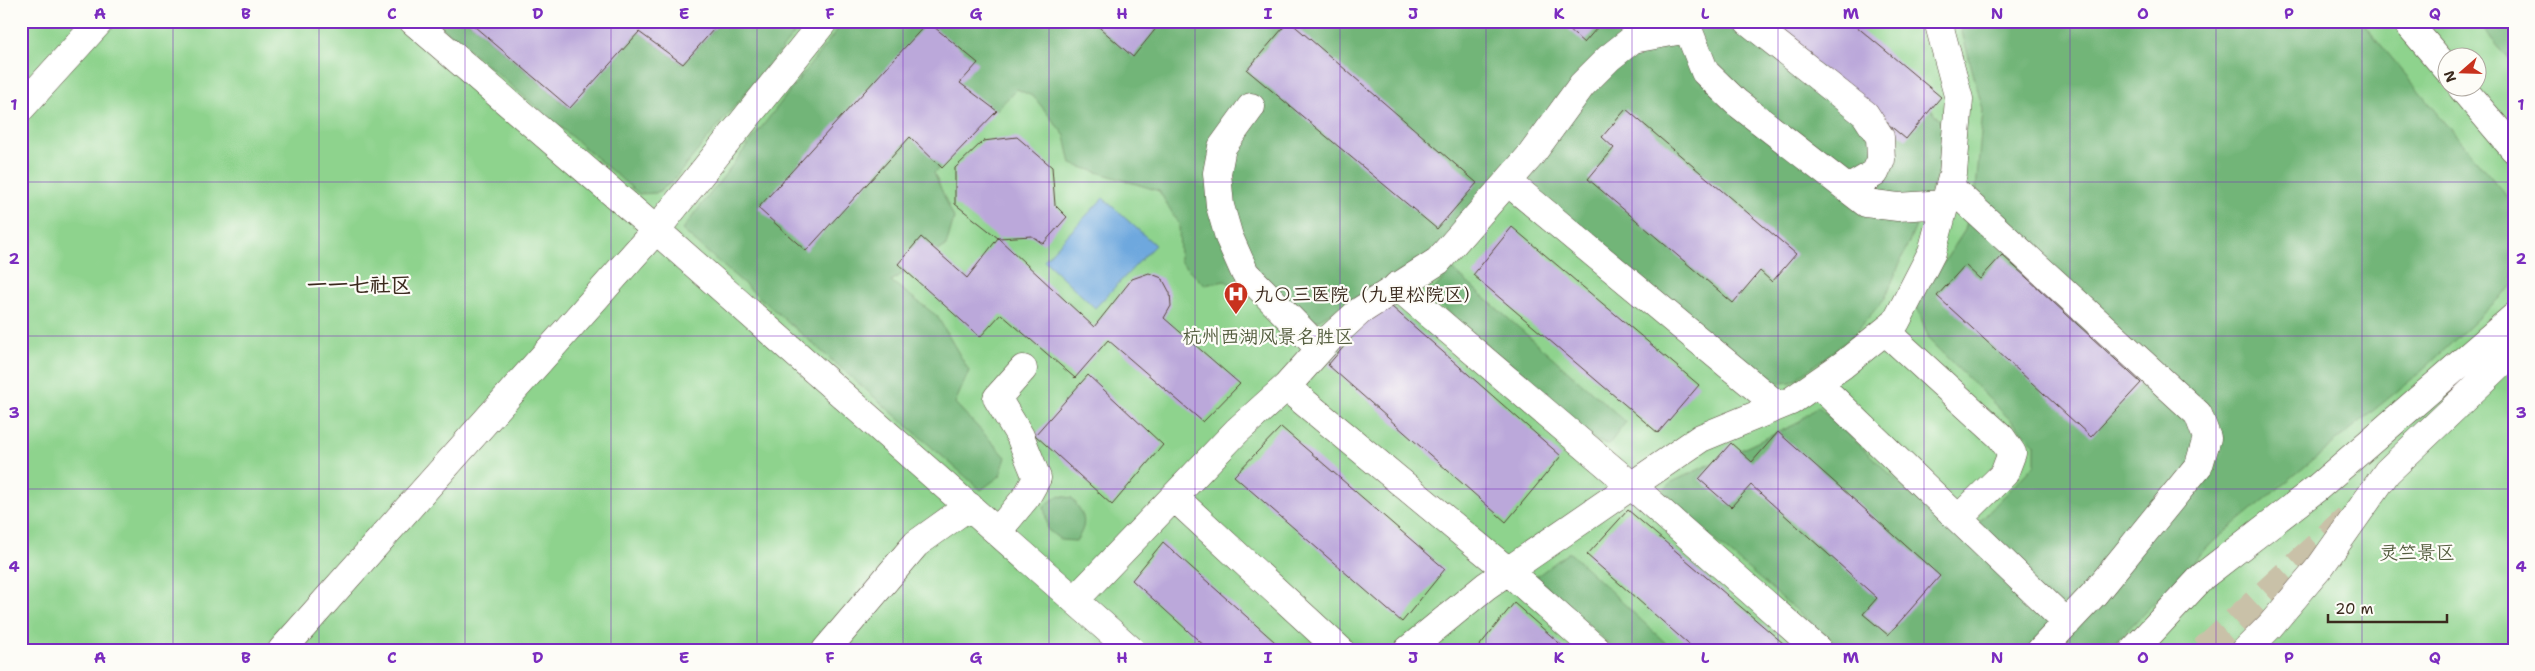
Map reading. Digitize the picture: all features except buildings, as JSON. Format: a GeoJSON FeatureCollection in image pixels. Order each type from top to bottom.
{"type":"FeatureCollection","features":[{"type":"Feature","properties":{"kind":"street"},"geometry":{"type":"LineString","coordinates":[[21,108],[100,21]]}},
{"type":"Feature","properties":{"kind":"street"},"geometry":{"type":"LineString","coordinates":[[413,21],[656,230],[1131,650]]}},
{"type":"Feature","properties":{"kind":"street"},"geometry":{"type":"LineString","coordinates":[[282,650],[656,230],[824,21]]}},
{"type":"Feature","properties":{"kind":"street"},"geometry":{"type":"LineString","coordinates":[[1748,21],[1865,114],[1880,138],[1881,160],[1875,173],[1848,189]]}},
{"type":"Feature","properties":{"kind":"street"},"geometry":{"type":"LineString","coordinates":[[1408,650],[1486,586],[1701,438],[1791,400],[1844,366],[1896,322],[1932,252],[1953,174],[1959,99],[1938,21]]}},
{"type":"Feature","properties":{"kind":"street"},"geometry":{"type":"LineString","coordinates":[[2406,21],[2438,58]]}},
{"type":"Feature","properties":{"kind":"street"},"geometry":{"type":"LineString","coordinates":[[1075,600],[1237,431],[1286,387],[1320,349],[1360,310],[1438,260],[1532,155],[1582,85],[1609,58],[1633,39],[1690,25],[1705,72],[1736,102],[1866,203],[1898,207],[1947,195]]}},
{"type":"Feature","properties":{"kind":"street"},"geometry":{"type":"LineString","coordinates":[[2471,98],[2514,149]]}},
{"type":"Feature","properties":{"kind":"street"},"geometry":{"type":"LineString","coordinates":[[1251,107],[1222,147],[1217,173],[1220,206],[1229,237],[1245,273],[1320,349]]}},
{"type":"Feature","properties":{"kind":"street"},"geometry":{"type":"LineString","coordinates":[[1508,182],[1778,406]]}},
{"type":"Feature","properties":{"kind":"street"},"geometry":{"type":"LineString","coordinates":[[1947,195],[2198,414],[2207,438],[2199,465],[2094,594],[2041,650]]}},
{"type":"Feature","properties":{"kind":"street"},"geometry":{"type":"LineString","coordinates":[[1397,286],[1632,486],[1818,650]]}},
{"type":"Feature","properties":{"kind":"street"},"geometry":{"type":"LineString","coordinates":[[2134,650],[2203,576],[2317,488],[2514,317]]}},
{"type":"Feature","properties":{"kind":"street"},"geometry":{"type":"LineString","coordinates":[[1885,331],[2001,437],[2012,453],[2004,474],[1958,518]]}},
{"type":"Feature","properties":{"kind":"street"},"geometry":{"type":"LineString","coordinates":[[2246,650],[2270,626],[2320,567],[2387,472],[2514,351]]}},
{"type":"Feature","properties":{"kind":"street"},"geometry":{"type":"LineString","coordinates":[[998,531],[1027,496],[1037,478],[1020,436],[997,398],[1023,369]]}},
{"type":"Feature","properties":{"kind":"street"},"geometry":{"type":"LineString","coordinates":[[1817,383],[2067,623]]}},
{"type":"Feature","properties":{"kind":"street"},"geometry":{"type":"LineString","coordinates":[[1286,387],[1508,571],[1597,650]]}},
{"type":"Feature","properties":{"kind":"street"},"geometry":{"type":"LineString","coordinates":[[1174,497],[1340,650]]}},
{"type":"Feature","properties":{"kind":"street"},"geometry":{"type":"LineString","coordinates":[[826,650],[916,544],[969,506]]}},
{"type":"Feature","properties":{"kind":"green space","name":"杭州西湖风景名胜区"},"geometry":{"type":"Polygon","coordinates":[[[21,21],[2514,21],[2514,650],[21,650],[21,21]]]}},
{"type":"Feature","properties":{"kind":"green space"},"geometry":{"type":"Polygon","coordinates":[[[435,21],[468,21],[569,108],[639,32],[683,64],[721,21],[805,21],[671,183],[656,193],[639,194],[435,21]]]}},
{"type":"Feature","properties":{"kind":"green space"},"geometry":{"type":"Polygon","coordinates":[[[844,21],[1828,21],[1924,98],[1947,132],[1937,177],[1885,298],[1851,338],[1792,382],[1769,384],[1522,185],[1428,255],[1318,320],[1288,329],[1247,291],[1225,281],[1204,285],[1180,261],[1179,224],[1159,191],[1071,164],[1065,136],[1034,97],[1017,89],[934,173],[954,218],[946,246],[891,281],[937,316],[969,371],[955,403],[1006,457],[1000,476],[981,490],[682,230],[844,21]]]}},
{"type":"Feature","properties":{"kind":"green space"},"geometry":{"type":"Polygon","coordinates":[[[1959,21],[2361,21],[2514,205],[2514,284],[2423,370],[2214,541],[2108,650],[1829,650],[1835,643],[1660,494],[1672,482],[1796,424],[1818,406],[1961,541],[2035,464],[2035,444],[1930,341],[1916,305],[1965,230],[1976,190],[1983,110],[1959,21]]]}},
{"type":"Feature","properties":{"kind":"green space"},"geometry":{"type":"Polygon","coordinates":[[[2476,21],[2514,21],[2514,65],[2476,21]]]}},
{"type":"Feature","properties":{"kind":"green space"},"geometry":{"type":"Polygon","coordinates":[[[1452,269],[1626,422],[1609,444],[1596,441],[1429,295],[1452,269]]]}},
{"type":"Feature","properties":{"kind":"green space"},"geometry":{"type":"Polygon","coordinates":[[[1058,496],[1072,498],[1082,514],[1083,529],[1076,541],[1061,540],[1048,530],[1044,506],[1058,496]]]}},
{"type":"Feature","properties":{"kind":"green space"},"geometry":{"type":"Polygon","coordinates":[[[1569,552],[1673,650],[1616,650],[1536,577],[1569,552]]]}},
{"type":"Feature","properties":{"kind":"water"},"geometry":{"type":"Polygon","coordinates":[[[1103,198],[1155,245],[1095,308],[1044,260],[1103,198]]]}},
{"type":"Feature","properties":{"kind":"tunnel"},"geometry":{"type":"LineString","coordinates":[[2204,650],[2347,519]]}},
{"type":"Feature","properties":{"kind":"place","name":"九〇三医院（九里松院区）"},"geometry":{"type":"Point","coordinates":[1236,315]}},
{"type":"Feature","properties":{"kind":"district","name":"一一七社区"},"geometry":{"type":"Point","coordinates":[359,285]}},
{"type":"Feature","properties":{"kind":"park label","name":"灵竺景区"},"geometry":{"type":"Point","coordinates":[2417,552]}}]}
